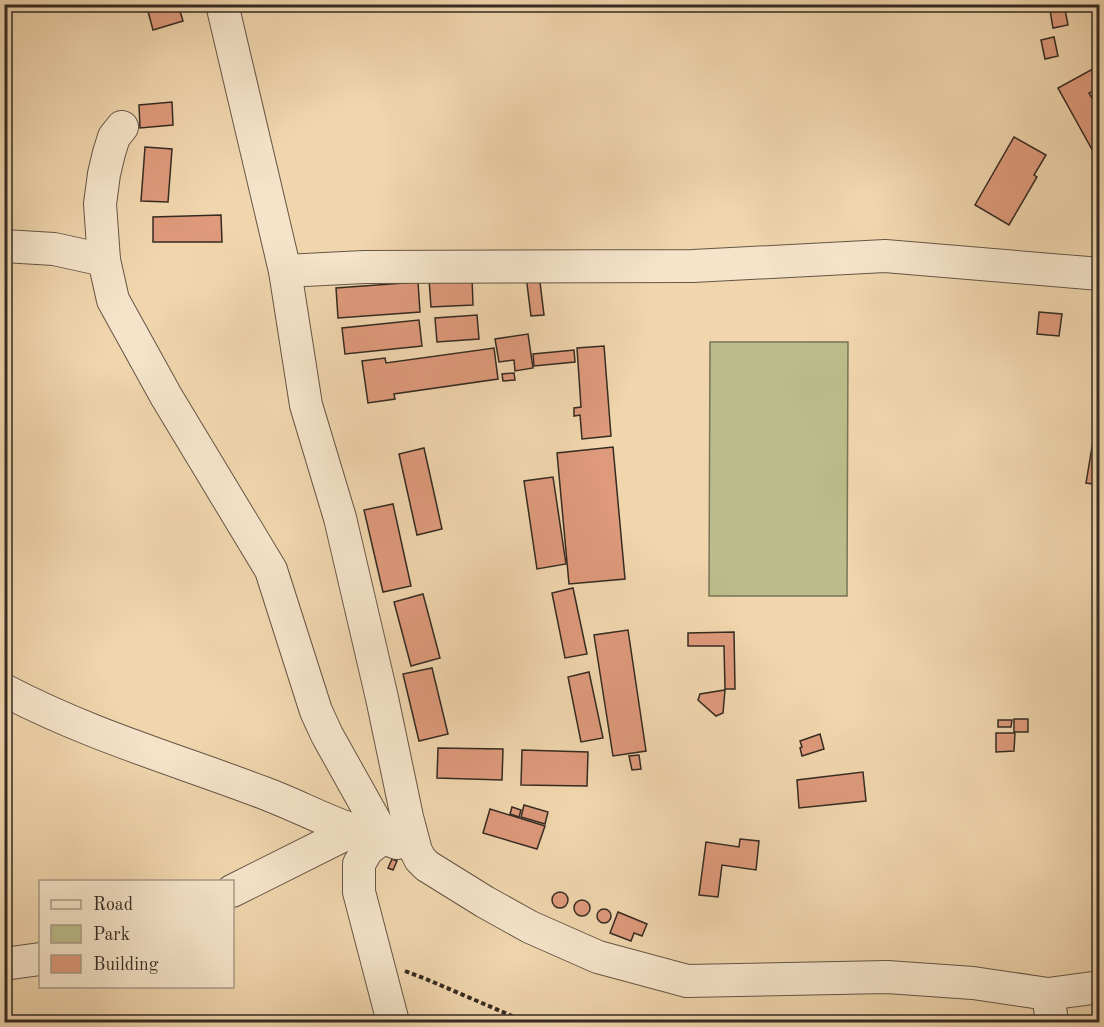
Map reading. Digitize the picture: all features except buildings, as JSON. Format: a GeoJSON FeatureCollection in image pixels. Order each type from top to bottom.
{"type":"FeatureCollection","features":[{"type":"Feature","properties":{"kind":"street"},"geometry":{"type":"LineString","coordinates":[[222,4],[285,271],[306,405],[340,518],[407,818],[420,859],[427,866],[485,902],[530,927],[598,957],[687,981],[887,977],[973,983],[1050,1008],[1100,987]]}},
{"type":"Feature","properties":{"kind":"street"},"geometry":{"type":"LineString","coordinates":[[122,127],[114,137],[109,153],[100,204],[104,260],[113,300],[171,405],[271,570],[316,711],[384,837]]}},
{"type":"Feature","properties":{"kind":"street"},"geometry":{"type":"LineString","coordinates":[[4,246],[54,249],[104,260]]}},
{"type":"Feature","properties":{"kind":"street"},"geometry":{"type":"LineString","coordinates":[[285,271],[364,267],[693,266],[885,256],[1100,274]]}},
{"type":"Feature","properties":{"kind":"street"},"geometry":{"type":"LineString","coordinates":[[4,690],[64,720],[265,793],[354,830],[384,837],[416,851]]}},
{"type":"Feature","properties":{"kind":"street"},"geometry":{"type":"LineString","coordinates":[[234,890],[354,830]]}},
{"type":"Feature","properties":{"kind":"street"},"geometry":{"type":"LineString","coordinates":[[384,837],[366,850],[359,864],[359,892],[393,1023]]}},
{"type":"Feature","properties":{"kind":"street"},"geometry":{"type":"LineString","coordinates":[[4,964],[39,958]]}},
{"type":"Feature","properties":{"kind":"path"},"geometry":{"type":"LineString","coordinates":[[376,960],[426,979],[526,1023]]}},
{"type":"Feature","properties":{"kind":"green space"},"geometry":{"type":"Polygon","coordinates":[[[710,342],[848,342],[847,596],[709,596],[710,342]]]}}]}
